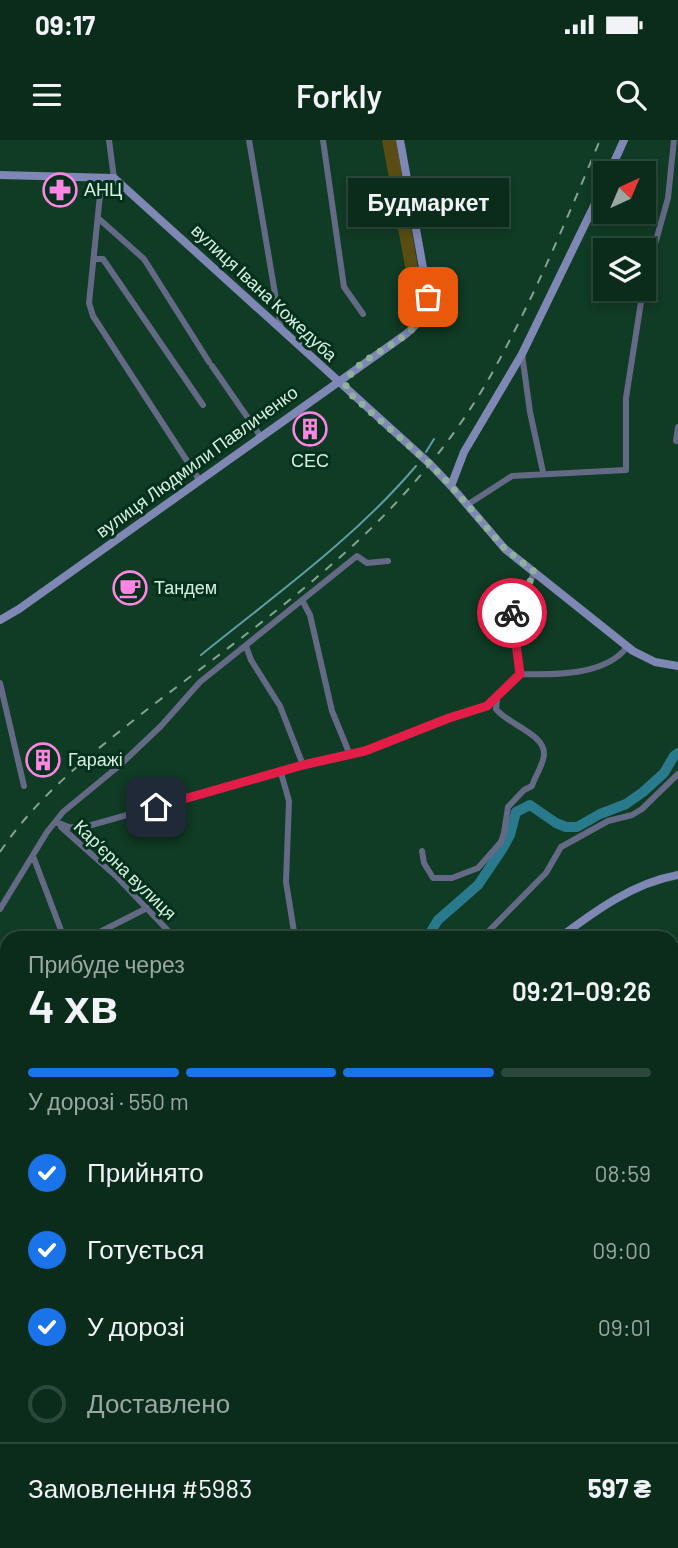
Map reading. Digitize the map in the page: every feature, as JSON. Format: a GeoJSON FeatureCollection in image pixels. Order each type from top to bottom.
{"type":"FeatureCollection","features":[{"type":"Feature","properties":{"kind":"main road","name":"вулиця Людмили Павличенко"},"geometry":{"type":"LineString","coordinates":[[0,620],[412,329],[426,310],[428,297],[400,140]]}},
{"type":"Feature","properties":{"kind":"main road"},"geometry":{"type":"LineString","coordinates":[[614,161],[624,140]]}},
{"type":"Feature","properties":{"kind":"main road"},"geometry":{"type":"LineString","coordinates":[[0,174],[114,178]]}},
{"type":"Feature","properties":{"kind":"main road","name":"вулиця Івана Кожедуба"},"geometry":{"type":"LineString","coordinates":[[114,178],[451,486],[505,549],[627,647],[654,662],[678,666]]}},
{"type":"Feature","properties":{"kind":"main road"},"geometry":{"type":"LineString","coordinates":[[451,486],[464,452],[522,354],[593,208]]}},
{"type":"Feature","properties":{"kind":"main road"},"geometry":{"type":"LineString","coordinates":[[326,372],[342,376],[351,373],[346,381],[348,392],[335,388],[325,390],[326,372]]}},
{"type":"Feature","properties":{"kind":"main road"},"geometry":{"type":"LineString","coordinates":[[569,931],[606,904],[650,883],[678,874]]}},
{"type":"Feature","properties":{"kind":"street"},"geometry":{"type":"LineString","coordinates":[[109,140],[114,178],[100,195],[89,303],[93,316],[200,481]]}},
{"type":"Feature","properties":{"kind":"street"},"geometry":{"type":"LineString","coordinates":[[249,140],[281,330]]}},
{"type":"Feature","properties":{"kind":"street"},"geometry":{"type":"LineString","coordinates":[[323,140],[344,287],[363,314]]}},
{"type":"Feature","properties":{"kind":"street"},"geometry":{"type":"LineString","coordinates":[[656,240],[668,198],[674,140]]}},
{"type":"Feature","properties":{"kind":"street"},"geometry":{"type":"LineString","coordinates":[[98,218],[144,259],[261,437]]}},
{"type":"Feature","properties":{"kind":"street"},"geometry":{"type":"LineString","coordinates":[[94,259],[103,260],[203,405]]}},
{"type":"Feature","properties":{"kind":"street"},"geometry":{"type":"LineString","coordinates":[[467,505],[512,475],[626,470],[626,398],[641,301]]}},
{"type":"Feature","properties":{"kind":"street"},"geometry":{"type":"LineString","coordinates":[[522,354],[530,412],[543,472]]}},
{"type":"Feature","properties":{"kind":"street"},"geometry":{"type":"LineString","coordinates":[[676,441],[678,427]]}},
{"type":"Feature","properties":{"kind":"street"},"geometry":{"type":"LineString","coordinates":[[0,909],[63,812],[120,765],[161,726],[200,682],[357,556],[367,563],[387,561]]}},
{"type":"Feature","properties":{"kind":"street"},"geometry":{"type":"LineString","coordinates":[[520,674],[512,602],[527,587],[535,572]]}},
{"type":"Feature","properties":{"kind":"street"},"geometry":{"type":"LineString","coordinates":[[302,600],[310,615],[332,711],[350,755]]}},
{"type":"Feature","properties":{"kind":"street"},"geometry":{"type":"LineString","coordinates":[[246,646],[251,660],[280,706],[303,765]]}},
{"type":"Feature","properties":{"kind":"street"},"geometry":{"type":"LineString","coordinates":[[56,822],[81,828],[303,765],[350,755],[487,706],[520,674],[559,675],[588,670],[622,653],[627,647]]}},
{"type":"Feature","properties":{"kind":"street"},"geometry":{"type":"LineString","coordinates":[[0,683],[24,786]]}},
{"type":"Feature","properties":{"kind":"street"},"geometry":{"type":"LineString","coordinates":[[422,851],[424,863],[433,878],[452,878],[478,868],[501,842],[508,807],[524,790],[533,786],[544,753],[541,745],[534,735],[502,716],[496,709],[497,699]]}},
{"type":"Feature","properties":{"kind":"street"},"geometry":{"type":"LineString","coordinates":[[281,773],[289,801],[286,883],[294,931]]}},
{"type":"Feature","properties":{"kind":"street"},"geometry":{"type":"LineString","coordinates":[[489,931],[546,873],[561,847],[608,821],[632,815],[642,809],[678,774]]}},
{"type":"Feature","properties":{"kind":"street","name":"Карʼєрна вулиця"},"geometry":{"type":"LineString","coordinates":[[56,822],[116,876],[168,931]]}},
{"type":"Feature","properties":{"kind":"street"},"geometry":{"type":"LineString","coordinates":[[33,856],[61,931]]}},
{"type":"Feature","properties":{"kind":"street"},"geometry":{"type":"LineString","coordinates":[[102,931],[146,908]]}},
{"type":"Feature","properties":{"kind":"shaded area"},"geometry":{"type":"Polygon","coordinates":[[[382,140],[396,140],[423,296],[422,304],[416,313],[413,311],[382,140]]]}},
{"type":"Feature","properties":{"kind":"waterway"},"geometry":{"type":"LineString","coordinates":[[426,452],[434,439]]}},
{"type":"Feature","properties":{"kind":"waterway"},"geometry":{"type":"LineString","coordinates":[[201,655],[340,542],[367,518],[416,466]]}},
{"type":"Feature","properties":{"kind":"waterway"},"geometry":{"type":"LineString","coordinates":[[431,931],[438,920],[478,885],[510,835],[516,812],[530,805],[556,823],[577,827],[626,804],[643,792],[664,773],[678,753]]}},
{"type":"Feature","properties":{"kind":"railway"},"geometry":{"type":"LineString","coordinates":[[0,852],[31,812],[66,776],[309,584],[377,523],[419,477],[458,427],[491,375],[549,259],[600,140]]}},
{"type":"Feature","properties":{"kind":"way so far"},"geometry":{"type":"LineString","coordinates":[[428,297],[422,319],[406,334],[351,373],[346,386],[348,392],[451,486],[505,549],[535,572],[527,587],[512,602],[512,613]]}},
{"type":"Feature","properties":{"kind":"place","name":"АНЦ"},"geometry":{"type":"Point","coordinates":[60,190]}},
{"type":"Feature","properties":{"kind":"place","name":"Будмаркет"},"geometry":{"type":"Point","coordinates":[428,297]}},
{"type":"Feature","properties":{"kind":"place","name":"СЕС"},"geometry":{"type":"Point","coordinates":[310,429]}},
{"type":"Feature","properties":{"kind":"place","name":"Тандем"},"geometry":{"type":"Point","coordinates":[130,588]}},
{"type":"Feature","properties":{"kind":"place","name":"Гаражі"},"geometry":{"type":"Point","coordinates":[43,760]}},
{"type":"Feature","properties":{"kind":"route"},"geometry":{"type":"LineString","coordinates":[[156,807],[303,765],[365,751],[487,706],[520,674],[512,613]]}}]}
